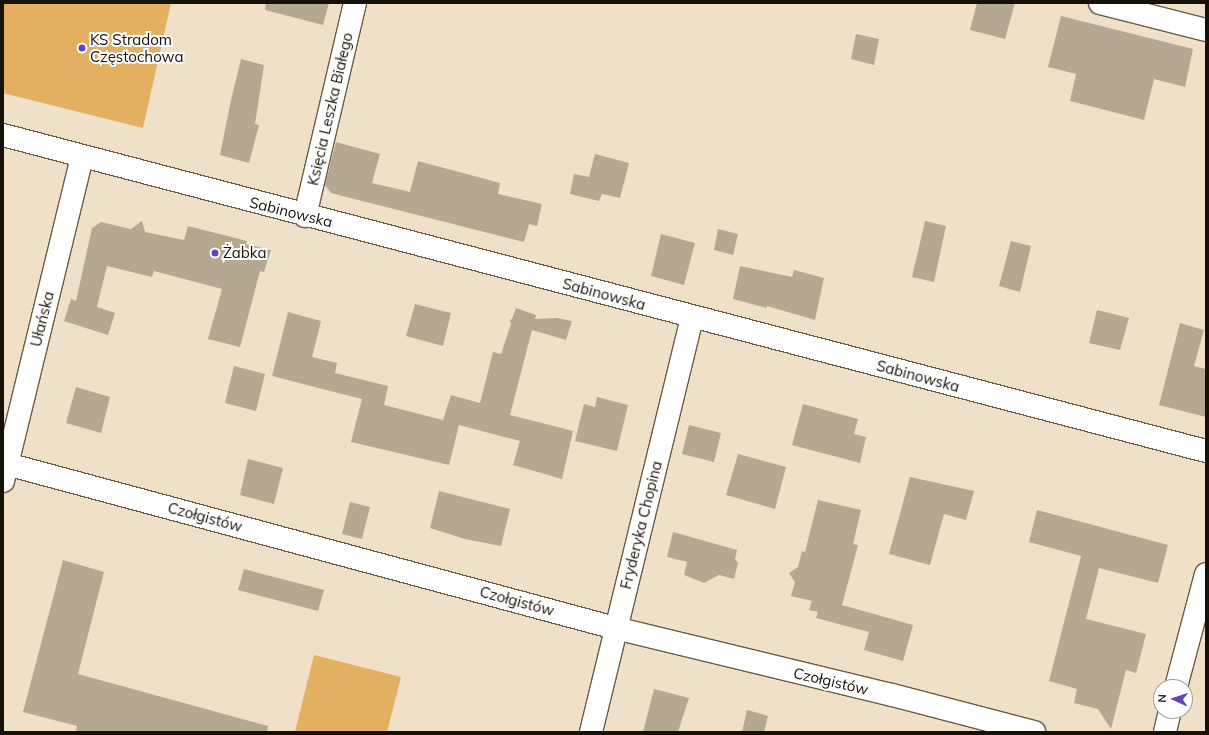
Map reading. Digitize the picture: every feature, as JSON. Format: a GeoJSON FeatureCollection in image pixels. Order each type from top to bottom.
{"type":"FeatureCollection","features":[{"type":"Feature","properties":{"kind":"street","name":"Księcia Leszka Białego"},"geometry":{"type":"LineString","coordinates":[[304,216],[355,3]]}},
{"type":"Feature","properties":{"kind":"street"},"geometry":{"type":"LineString","coordinates":[[1100,3],[1206,30]]}},
{"type":"Feature","properties":{"kind":"street","name":"Sabinowska"},"geometry":{"type":"LineString","coordinates":[[3,135],[304,216],[400,239],[1206,451]]}},
{"type":"Feature","properties":{"kind":"street","name":"Ułańska"},"geometry":{"type":"LineString","coordinates":[[4,469],[82,156]]}},
{"type":"Feature","properties":{"kind":"street","name":"Fryderyka Chopina"},"geometry":{"type":"LineString","coordinates":[[591,732],[692,317]]}},
{"type":"Feature","properties":{"kind":"street","name":"Czołgistów"},"geometry":{"type":"LineString","coordinates":[[4,469],[616,628],[892,695],[1034,732]]}},
{"type":"Feature","properties":{"kind":"street"},"geometry":{"type":"LineString","coordinates":[[1178,679],[1206,574]]}},
{"type":"Feature","properties":{"kind":"street"},"geometry":{"type":"LineString","coordinates":[[1164,732],[1168,719]]}},
{"type":"Feature","properties":{"kind":"shaded area","name":"KS Stradom Częstochowa"},"geometry":{"type":"Polygon","coordinates":[[[3,3],[171,3],[143,128],[3,93],[3,3]]]}},
{"type":"Feature","properties":{"kind":"shaded area"},"geometry":{"type":"Polygon","coordinates":[[[314,655],[401,677],[387,732],[295,732],[314,655]]]}},
{"type":"Feature","properties":{"kind":"building"},"geometry":{"type":"Polygon","coordinates":[[[266,3],[329,3],[323,25],[265,10],[266,3]]]}},
{"type":"Feature","properties":{"kind":"building"},"geometry":{"type":"Polygon","coordinates":[[[977,3],[1015,3],[1005,39],[970,30],[977,3]]]}},
{"type":"Feature","properties":{"kind":"building"},"geometry":{"type":"Polygon","coordinates":[[[1061,16],[1193,49],[1185,87],[1154,79],[1144,120],[1070,101],[1076,74],[1048,67],[1061,16]]]}},
{"type":"Feature","properties":{"kind":"building"},"geometry":{"type":"Polygon","coordinates":[[[856,34],[879,39],[874,65],[851,59],[856,34]]]}},
{"type":"Feature","properties":{"kind":"building"},"geometry":{"type":"Polygon","coordinates":[[[241,59],[264,65],[255,124],[259,125],[249,163],[220,155],[241,59]]]}},
{"type":"Feature","properties":{"kind":"building"},"geometry":{"type":"Polygon","coordinates":[[[336,142],[380,154],[372,183],[410,192],[418,161],[500,183],[498,194],[542,204],[537,226],[529,224],[524,242],[331,193],[325,185],[336,142]]]}},
{"type":"Feature","properties":{"kind":"building"},"geometry":{"type":"Polygon","coordinates":[[[595,154],[629,163],[620,198],[602,194],[599,201],[570,194],[574,174],[589,177],[595,154]]]}},
{"type":"Feature","properties":{"kind":"building"},"geometry":{"type":"Polygon","coordinates":[[[142,221],[145,232],[184,240],[188,226],[247,241],[246,244],[271,250],[264,272],[260,271],[240,347],[208,339],[222,289],[154,271],[152,277],[107,266],[97,307],[115,313],[108,335],[64,321],[71,299],[76,301],[92,228],[101,222],[131,229],[142,221]]]}},
{"type":"Feature","properties":{"kind":"building"},"geometry":{"type":"Polygon","coordinates":[[[925,221],[946,226],[934,282],[912,277],[925,221]]]}},
{"type":"Feature","properties":{"kind":"building"},"geometry":{"type":"Polygon","coordinates":[[[718,229],[738,234],[733,255],[714,250],[718,229]]]}},
{"type":"Feature","properties":{"kind":"building"},"geometry":{"type":"Polygon","coordinates":[[[661,234],[695,243],[684,285],[651,276],[661,234]]]}},
{"type":"Feature","properties":{"kind":"building"},"geometry":{"type":"Polygon","coordinates":[[[1011,241],[1031,246],[1020,292],[999,286],[1011,241]]]}},
{"type":"Feature","properties":{"kind":"building"},"geometry":{"type":"Polygon","coordinates":[[[740,266],[792,277],[794,270],[824,278],[815,320],[767,306],[767,308],[733,299],[740,266]]]}},
{"type":"Feature","properties":{"kind":"building"},"geometry":{"type":"Polygon","coordinates":[[[415,304],[451,313],[443,346],[406,336],[415,304]]]}},
{"type":"Feature","properties":{"kind":"building"},"geometry":{"type":"Polygon","coordinates":[[[516,308],[536,315],[535,319],[557,318],[572,321],[566,340],[532,330],[510,415],[573,431],[562,479],[513,465],[520,441],[459,425],[449,465],[351,442],[362,399],[272,376],[288,312],[321,321],[312,357],[337,363],[335,373],[388,386],[384,405],[443,420],[451,395],[480,403],[493,352],[501,354],[511,324],[510,320],[512,319],[516,308]]]}},
{"type":"Feature","properties":{"kind":"building"},"geometry":{"type":"Polygon","coordinates":[[[1097,310],[1129,318],[1120,350],[1089,343],[1097,310]]]}},
{"type":"Feature","properties":{"kind":"building"},"geometry":{"type":"Polygon","coordinates":[[[1180,323],[1204,330],[1194,366],[1206,369],[1206,417],[1159,405],[1180,323]]]}},
{"type":"Feature","properties":{"kind":"building"},"geometry":{"type":"Polygon","coordinates":[[[234,366],[265,374],[256,411],[225,403],[234,366]]]}},
{"type":"Feature","properties":{"kind":"building"},"geometry":{"type":"Polygon","coordinates":[[[76,387],[110,397],[101,433],[66,423],[76,387]]]}},
{"type":"Feature","properties":{"kind":"building"},"geometry":{"type":"Polygon","coordinates":[[[597,397],[628,405],[617,451],[575,441],[584,404],[595,407],[597,397]]]}},
{"type":"Feature","properties":{"kind":"building"},"geometry":{"type":"Polygon","coordinates":[[[803,404],[858,419],[854,434],[866,437],[860,463],[792,445],[803,404]]]}},
{"type":"Feature","properties":{"kind":"building"},"geometry":{"type":"Polygon","coordinates":[[[689,425],[721,433],[714,462],[682,454],[689,425]]]}},
{"type":"Feature","properties":{"kind":"building"},"geometry":{"type":"Polygon","coordinates":[[[738,454],[786,467],[775,509],[726,495],[738,454]]]}},
{"type":"Feature","properties":{"kind":"building"},"geometry":{"type":"Polygon","coordinates":[[[248,459],[283,468],[274,504],[240,495],[248,459]]]}},
{"type":"Feature","properties":{"kind":"building"},"geometry":{"type":"Polygon","coordinates":[[[910,477],[974,491],[966,520],[944,514],[930,565],[889,554],[910,477]]]}},
{"type":"Feature","properties":{"kind":"building"},"geometry":{"type":"Polygon","coordinates":[[[439,491],[510,509],[501,546],[465,539],[430,528],[439,491]]]}},
{"type":"Feature","properties":{"kind":"building"},"geometry":{"type":"Polygon","coordinates":[[[818,500],[861,510],[853,544],[858,545],[842,605],[913,625],[903,661],[864,650],[869,632],[816,618],[818,612],[809,610],[812,601],[791,596],[795,582],[789,573],[798,567],[802,551],[805,552],[818,500]]]}},
{"type":"Feature","properties":{"kind":"building"},"geometry":{"type":"Polygon","coordinates":[[[350,502],[370,507],[362,539],[342,534],[350,502]]]}},
{"type":"Feature","properties":{"kind":"building"},"geometry":{"type":"Polygon","coordinates":[[[1037,510],[1168,545],[1158,583],[1099,568],[1086,619],[1146,634],[1136,673],[1126,670],[1111,729],[1098,709],[1074,703],[1077,689],[1049,681],[1081,556],[1029,542],[1037,510]]]}},
{"type":"Feature","properties":{"kind":"building"},"geometry":{"type":"Polygon","coordinates":[[[673,532],[737,550],[735,559],[738,563],[734,579],[719,575],[704,583],[684,575],[687,562],[667,557],[673,532]]]}},
{"type":"Feature","properties":{"kind":"building"},"geometry":{"type":"Polygon","coordinates":[[[63,560],[104,572],[78,674],[268,726],[267,732],[76,732],[77,726],[23,712],[63,560]]]}},
{"type":"Feature","properties":{"kind":"building"},"geometry":{"type":"Polygon","coordinates":[[[244,569],[324,590],[318,611],[238,590],[244,569]]]}},
{"type":"Feature","properties":{"kind":"building"},"geometry":{"type":"Polygon","coordinates":[[[654,689],[689,698],[678,732],[643,732],[654,689]]]}},
{"type":"Feature","properties":{"kind":"building"},"geometry":{"type":"Polygon","coordinates":[[[747,710],[768,716],[764,732],[742,732],[747,710]]]}},
{"type":"Feature","properties":{"kind":"place","name":"KS Stradom Częstochowa"},"geometry":{"type":"Point","coordinates":[82,48]}},
{"type":"Feature","properties":{"kind":"place","name":"Żabka"},"geometry":{"type":"Point","coordinates":[215,253]}}]}
